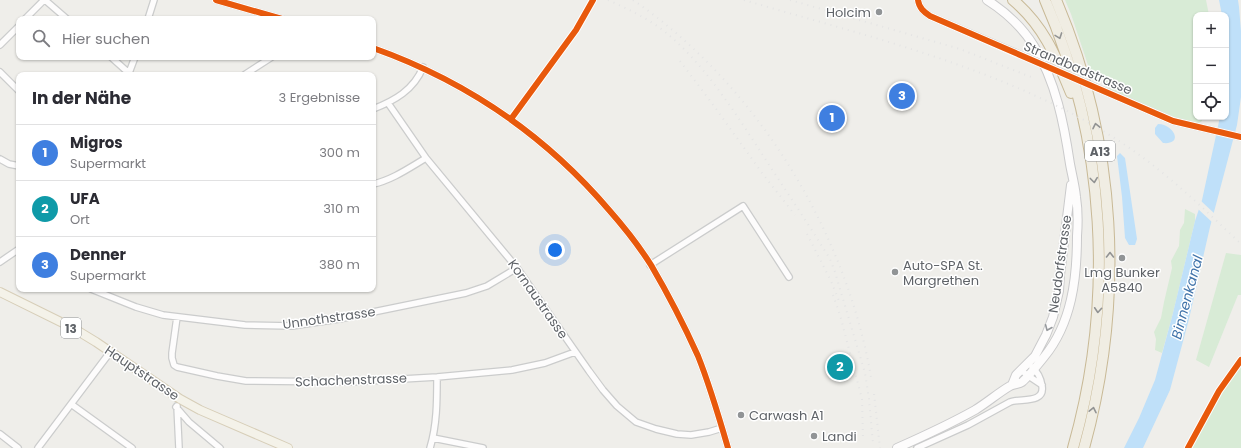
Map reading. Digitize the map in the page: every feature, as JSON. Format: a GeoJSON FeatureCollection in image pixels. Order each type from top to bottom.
{"type":"FeatureCollection","features":[{"type":"Feature","properties":{"kind":"highway","name":"A13"},"geometry":{"type":"LineString","coordinates":[[1013,0],[1032,19],[1050,44],[1086,128]]}},
{"type":"Feature","properties":{"kind":"highway","name":"A13"},"geometry":{"type":"LineString","coordinates":[[1045,0],[1065,52],[1086,128],[1097,207],[1099,287],[1096,328],[1090,376],[1073,448]]}},
{"type":"Feature","properties":{"kind":"highway","name":"A13"},"geometry":{"type":"LineString","coordinates":[[1056,0],[1073,44],[1090,99],[1104,174],[1109,225],[1110,277],[1106,335],[1096,398],[1084,448]]}},
{"type":"Feature","properties":{"kind":"main road","name":"Neudorfstrasse"},"geometry":{"type":"LineString","coordinates":[[896,448],[937,431],[983,405],[1012,385],[1022,382],[1024,372],[1044,356],[1058,335],[1064,324],[1072,297],[1077,271],[1076,197],[1067,142],[1059,106],[1044,65],[1035,47],[1021,28],[1005,13],[987,0]]}},
{"type":"Feature","properties":{"kind":"main road","name":"Neudorfstrasse"},"geometry":{"type":"LineString","coordinates":[[1031,366],[1034,356],[1046,335],[1057,305],[1072,178]]}},
{"type":"Feature","properties":{"kind":"main road","name":"Hauptstrasse"},"geometry":{"type":"LineString","coordinates":[[0,292],[73,328],[111,352],[178,403],[200,410],[288,448]]}},
{"type":"Feature","properties":{"kind":"street"},"geometry":{"type":"LineString","coordinates":[[28,16],[45,0],[64,16]]}},
{"type":"Feature","properties":{"kind":"street"},"geometry":{"type":"LineString","coordinates":[[149,16],[154,0]]}},
{"type":"Feature","properties":{"kind":"street"},"geometry":{"type":"LineString","coordinates":[[216,0],[272,16]]}},
{"type":"Feature","properties":{"kind":"street","name":"Strandbadstrasse"},"geometry":{"type":"LineString","coordinates":[[918,0],[919,6],[930,16],[1173,121],[1241,137]]}},
{"type":"Feature","properties":{"kind":"street"},"geometry":{"type":"LineString","coordinates":[[0,45],[16,29]]}},
{"type":"Feature","properties":{"kind":"street"},"geometry":{"type":"LineString","coordinates":[[376,49],[399,57],[423,68],[481,98],[539,141],[593,191],[618,221],[650,265],[673,306],[695,350],[708,381],[728,448]]}},
{"type":"Feature","properties":{"kind":"street"},"geometry":{"type":"LineString","coordinates":[[114,60],[128,72]]}},
{"type":"Feature","properties":{"kind":"street"},"geometry":{"type":"LineString","coordinates":[[131,72],[134,60]]}},
{"type":"Feature","properties":{"kind":"street"},"geometry":{"type":"LineString","coordinates":[[249,72],[267,60]]}},
{"type":"Feature","properties":{"kind":"street"},"geometry":{"type":"LineString","coordinates":[[376,108],[388,103],[400,95],[415,82],[423,68]]}},
{"type":"Feature","properties":{"kind":"street"},"geometry":{"type":"LineString","coordinates":[[0,72],[16,88]]}},
{"type":"Feature","properties":{"kind":"street","name":"Kornaustrasse"},"geometry":{"type":"LineString","coordinates":[[388,103],[426,158],[517,268],[602,390],[617,406],[636,422],[677,434],[691,435],[722,428]]}},
{"type":"Feature","properties":{"kind":"street"},"geometry":{"type":"LineString","coordinates":[[376,184],[399,174],[426,158]]}},
{"type":"Feature","properties":{"kind":"street"},"geometry":{"type":"LineString","coordinates":[[0,159],[9,164],[16,165]]}},
{"type":"Feature","properties":{"kind":"street"},"geometry":{"type":"LineString","coordinates":[[650,265],[743,206],[789,277]]}},
{"type":"Feature","properties":{"kind":"street"},"geometry":{"type":"LineString","coordinates":[[0,262],[16,250]]}},
{"type":"Feature","properties":{"kind":"street","name":"Unnothstrasse"},"geometry":{"type":"LineString","coordinates":[[99,292],[142,309],[176,317],[245,325],[292,326],[339,319],[466,293],[487,286],[517,268]]}},
{"type":"Feature","properties":{"kind":"street","name":"Schachenstrasse"},"geometry":{"type":"LineString","coordinates":[[176,317],[172,353],[174,365],[217,376],[246,381],[355,382],[437,377],[512,370],[545,363],[575,352]]}},
{"type":"Feature","properties":{"kind":"street"},"geometry":{"type":"LineString","coordinates":[[38,448],[111,352]]}},
{"type":"Feature","properties":{"kind":"street"},"geometry":{"type":"LineString","coordinates":[[918,448],[968,425],[1010,402],[1015,400],[1035,399],[1043,391],[1041,378],[1031,366]]}},
{"type":"Feature","properties":{"kind":"street"},"geometry":{"type":"LineString","coordinates":[[1024,372],[1042,385]]}},
{"type":"Feature","properties":{"kind":"street"},"geometry":{"type":"LineString","coordinates":[[430,448],[433,438],[437,407],[437,377]]}},
{"type":"Feature","properties":{"kind":"street"},"geometry":{"type":"LineString","coordinates":[[178,403],[178,448]]}},
{"type":"Feature","properties":{"kind":"street"},"geometry":{"type":"LineString","coordinates":[[178,403],[189,422],[220,448]]}},
{"type":"Feature","properties":{"kind":"street"},"geometry":{"type":"LineString","coordinates":[[72,404],[132,448]]}},
{"type":"Feature","properties":{"kind":"street"},"geometry":{"type":"LineString","coordinates":[[0,434],[18,448]]}},
{"type":"Feature","properties":{"kind":"street"},"geometry":{"type":"LineString","coordinates":[[433,438],[483,448]]}},
{"type":"Feature","properties":{"kind":"green space"},"geometry":{"type":"Polygon","coordinates":[[[1065,0],[1206,0],[1208,12],[1193,12],[1193,120],[1202,120],[1201,122],[1196,124],[1170,116],[1105,86],[1100,72],[1091,74],[1065,0]]]}},
{"type":"Feature","properties":{"kind":"green space"},"geometry":{"type":"Polygon","coordinates":[[[1185,209],[1195,214],[1195,221],[1162,353],[1155,350],[1156,339],[1154,332],[1161,318],[1172,268],[1171,261],[1179,246],[1180,230],[1184,223],[1185,209]]]}},
{"type":"Feature","properties":{"kind":"green space"},"geometry":{"type":"Polygon","coordinates":[[[1226,253],[1241,255],[1241,295],[1238,295],[1209,367],[1196,360],[1226,253]]]}},
{"type":"Feature","properties":{"kind":"green space"},"geometry":{"type":"Polygon","coordinates":[[[1241,360],[1241,448],[1187,448],[1219,391],[1241,360]]]}},
{"type":"Feature","properties":{"kind":"water","name":"Binnenkanal"},"geometry":{"type":"Polygon","coordinates":[[[1219,0],[1238,0],[1241,31],[1241,97],[1237,125],[1170,390],[1143,448],[1124,448],[1139,418],[1155,380],[1195,221],[1202,200],[1219,120],[1229,120],[1229,12],[1221,12],[1219,0]]]}},
{"type":"Feature","properties":{"kind":"water"},"geometry":{"type":"Polygon","coordinates":[[[1158,124],[1168,127],[1172,131],[1175,138],[1173,141],[1163,143],[1155,134],[1155,128],[1158,124]]]}},
{"type":"Feature","properties":{"kind":"water"},"geometry":{"type":"Polygon","coordinates":[[[1120,153],[1125,158],[1137,239],[1135,245],[1129,245],[1125,238],[1117,156],[1120,153]]]}},
{"type":"Feature","properties":{"kind":"pier"},"geometry":{"type":"Polygon","coordinates":[[[1200,200],[1216,215],[1213,223],[1197,208],[1200,200]]]}},
{"type":"Feature","properties":{"kind":"railway"},"geometry":{"type":"LineString","coordinates":[[608,0],[630,10],[658,26],[693,58],[742,124],[830,259],[865,373],[873,444]]}},
{"type":"Feature","properties":{"kind":"railway"},"geometry":{"type":"LineString","coordinates":[[633,0],[678,34],[719,74],[756,118],[789,165],[817,216],[841,268],[859,322],[871,377]]}},
{"type":"Feature","properties":{"kind":"railway"},"geometry":{"type":"LineString","coordinates":[[744,0],[937,57],[1031,94],[1076,116],[1119,141],[1152,164],[1212,216],[1241,244]]}},
{"type":"Feature","properties":{"kind":"railway"},"geometry":{"type":"LineString","coordinates":[[790,0],[960,49],[1031,77]]}},
{"type":"Feature","properties":{"kind":"railway"},"geometry":{"type":"LineString","coordinates":[[680,61],[762,173],[795,215]]}},
{"type":"Feature","properties":{"kind":"railway"},"geometry":{"type":"LineString","coordinates":[[807,234],[831,281],[839,301]]}},
{"type":"Feature","properties":{"kind":"railway"},"geometry":{"type":"LineString","coordinates":[[833,295],[840,315],[862,399],[863,441]]}},
{"type":"Feature","properties":{"kind":"railway"},"geometry":{"type":"LineString","coordinates":[[874,394],[880,448]]}},
{"type":"Feature","properties":{"kind":"cycle path"},"geometry":{"type":"LineString","coordinates":[[216,0],[272,16]]}},
{"type":"Feature","properties":{"kind":"cycle path"},"geometry":{"type":"LineString","coordinates":[[511,119],[576,30],[593,0]]}},
{"type":"Feature","properties":{"kind":"cycle path"},"geometry":{"type":"LineString","coordinates":[[918,0],[922,10],[930,16],[1173,121],[1241,137]]}},
{"type":"Feature","properties":{"kind":"cycle path"},"geometry":{"type":"LineString","coordinates":[[376,49],[407,61],[440,77],[472,94],[502,113],[531,134],[558,158],[609,210],[631,237],[651,265],[664,287],[698,356],[728,448]]}},
{"type":"Feature","properties":{"kind":"cycle path"},"geometry":{"type":"LineString","coordinates":[[1188,448],[1219,391],[1241,360]]}},
{"type":"Feature","properties":{"kind":"place","name":"Holcim"},"geometry":{"type":"Point","coordinates":[879,12]}},
{"type":"Feature","properties":{"kind":"place","name":"Denner"},"geometry":{"type":"Point","coordinates":[902,96]}},
{"type":"Feature","properties":{"kind":"place","name":"Migros"},"geometry":{"type":"Point","coordinates":[832,118]}},
{"type":"Feature","properties":{"kind":"place","name":"Lmg Bunker A5840"},"geometry":{"type":"Point","coordinates":[1122,258]}},
{"type":"Feature","properties":{"kind":"place","name":"Auto-SPA St. Margrethen"},"geometry":{"type":"Point","coordinates":[895,272]}},
{"type":"Feature","properties":{"kind":"place","name":"UFA"},"geometry":{"type":"Point","coordinates":[840,367]}},
{"type":"Feature","properties":{"kind":"place","name":"Carwash A1"},"geometry":{"type":"Point","coordinates":[741,415]}},
{"type":"Feature","properties":{"kind":"place","name":"Landi"},"geometry":{"type":"Point","coordinates":[814,436]}}]}
